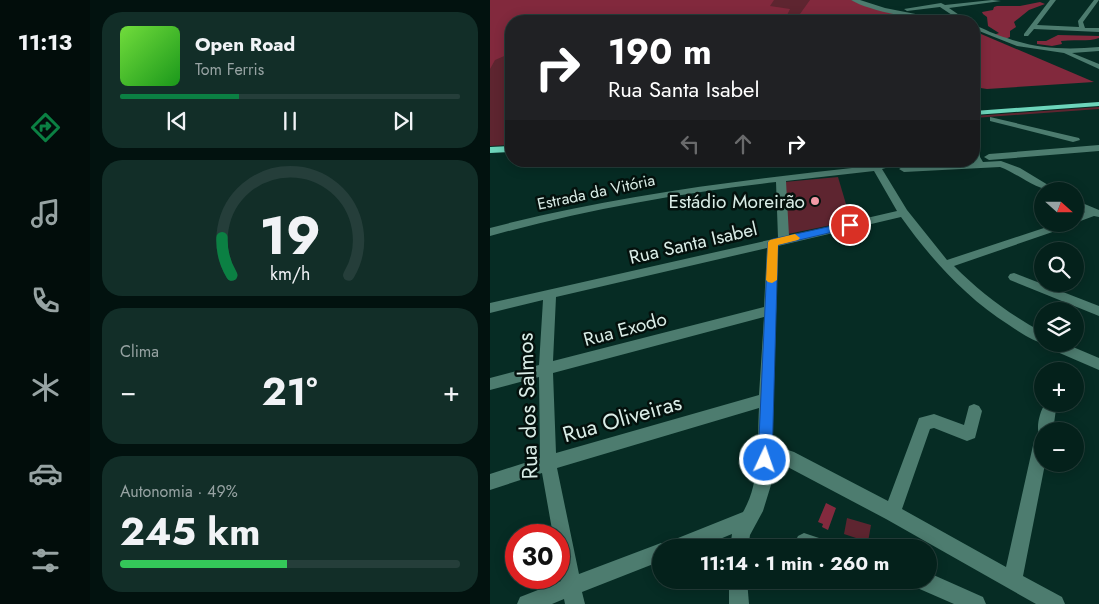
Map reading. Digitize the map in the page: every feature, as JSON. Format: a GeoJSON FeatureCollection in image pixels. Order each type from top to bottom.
{"type":"FeatureCollection","features":[{"type":"Feature","properties":{"kind":"main road"},"geometry":{"type":"LineString","coordinates":[[980,114],[1098,106]]}},
{"type":"Feature","properties":{"kind":"main road"},"geometry":{"type":"LineString","coordinates":[[980,120],[1098,106]]}},
{"type":"Feature","properties":{"kind":"main road"},"geometry":{"type":"LineString","coordinates":[[490,150],[505,149]]}},
{"type":"Feature","properties":{"kind":"main road"},"geometry":{"type":"LineString","coordinates":[[490,159],[505,158]]}},
{"type":"Feature","properties":{"kind":"street"},"geometry":{"type":"LineString","coordinates":[[934,0],[956,15]]}},
{"type":"Feature","properties":{"kind":"street"},"geometry":{"type":"LineString","coordinates":[[1026,35],[1053,0]]}},
{"type":"Feature","properties":{"kind":"street"},"geometry":{"type":"LineString","coordinates":[[1083,29],[1080,22],[1097,0]]}},
{"type":"Feature","properties":{"kind":"street"},"geometry":{"type":"LineString","coordinates":[[857,1],[875,1]]}},
{"type":"Feature","properties":{"kind":"street"},"geometry":{"type":"LineString","coordinates":[[857,1],[890,11],[913,15]]}},
{"type":"Feature","properties":{"kind":"street"},"geometry":{"type":"LineString","coordinates":[[890,11],[998,1]]}},
{"type":"Feature","properties":{"kind":"street"},"geometry":{"type":"LineString","coordinates":[[1034,27],[1099,30]]}},
{"type":"Feature","properties":{"kind":"street"},"geometry":{"type":"LineString","coordinates":[[980,30],[1012,43],[1044,50],[1062,52],[1099,49]]}},
{"type":"Feature","properties":{"kind":"street"},"geometry":{"type":"LineString","coordinates":[[1062,52],[1099,67]]}},
{"type":"Feature","properties":{"kind":"street"},"geometry":{"type":"LineString","coordinates":[[1010,118],[1027,128]]}},
{"type":"Feature","properties":{"kind":"street"},"geometry":{"type":"LineString","coordinates":[[993,119],[1076,140]]}},
{"type":"Feature","properties":{"kind":"street"},"geometry":{"type":"LineString","coordinates":[[980,159],[1099,148]]}},
{"type":"Feature","properties":{"kind":"street"},"geometry":{"type":"LineString","coordinates":[[1012,167],[1067,151]]}},
{"type":"Feature","properties":{"kind":"street"},"geometry":{"type":"LineString","coordinates":[[980,160],[1012,167],[1038,182]]}},
{"type":"Feature","properties":{"kind":"street","name":"Estrada da Vitória"},"geometry":{"type":"LineString","coordinates":[[490,232],[646,197],[861,167]]}},
{"type":"Feature","properties":{"kind":"street"},"geometry":{"type":"LineString","coordinates":[[875,167],[904,213],[945,265],[992,308],[1034,334]]}},
{"type":"Feature","properties":{"kind":"street"},"geometry":{"type":"LineString","coordinates":[[881,167],[892,170],[915,167]]}},
{"type":"Feature","properties":{"kind":"street"},"geometry":{"type":"LineString","coordinates":[[741,539],[741,532],[762,495],[768,399],[770,310],[779,241],[780,179]]}},
{"type":"Feature","properties":{"kind":"street"},"geometry":{"type":"LineString","coordinates":[[1084,207],[1096,213]]}},
{"type":"Feature","properties":{"kind":"street","name":"Rua Santa Isabel"},"geometry":{"type":"LineString","coordinates":[[490,308],[904,213]]}},
{"type":"Feature","properties":{"kind":"street"},"geometry":{"type":"LineString","coordinates":[[1084,217],[1096,213]]}},
{"type":"Feature","properties":{"kind":"street"},"geometry":{"type":"LineString","coordinates":[[490,241],[539,220]]}},
{"type":"Feature","properties":{"kind":"street"},"geometry":{"type":"LineString","coordinates":[[945,265],[1042,232]]}},
{"type":"Feature","properties":{"kind":"street"},"geometry":{"type":"LineString","coordinates":[[1014,277],[1099,311]]}},
{"type":"Feature","properties":{"kind":"street","name":"Rua dos Salmos"},"geometry":{"type":"LineString","coordinates":[[550,294],[546,369],[548,462],[574,596]]}},
{"type":"Feature","properties":{"kind":"street","name":"Rua Exodo"},"geometry":{"type":"LineString","coordinates":[[490,384],[770,310]]}},
{"type":"Feature","properties":{"kind":"street"},"geometry":{"type":"LineString","coordinates":[[1071,352],[1099,364]]}},
{"type":"Feature","properties":{"kind":"street","name":"Rua Oliveiras"},"geometry":{"type":"LineString","coordinates":[[490,482],[548,462],[768,399]]}},
{"type":"Feature","properties":{"kind":"street"},"geometry":{"type":"LineString","coordinates":[[892,513],[924,423],[934,422],[968,434],[970,433],[974,411]]}},
{"type":"Feature","properties":{"kind":"street"},"geometry":{"type":"LineString","coordinates":[[788,458],[1013,579],[1055,604]]}},
{"type":"Feature","properties":{"kind":"street"},"geometry":{"type":"LineString","coordinates":[[1013,579],[1035,472]]}},
{"type":"Feature","properties":{"kind":"street"},"geometry":{"type":"LineString","coordinates":[[697,539],[748,519]]}},
{"type":"Feature","properties":{"kind":"street"},"geometry":{"type":"LineString","coordinates":[[526,604],[574,596],[652,557]]}},
{"type":"Feature","properties":{"kind":"street"},"geometry":{"type":"LineString","coordinates":[[937,587],[976,604]]}},
{"type":"Feature","properties":{"kind":"street"},"geometry":{"type":"LineString","coordinates":[[738,589],[739,604]]}},
{"type":"Feature","properties":{"kind":"shaded area"},"geometry":{"type":"Polygon","coordinates":[[[490,0],[851,0],[887,12],[903,15],[505,15],[505,145],[490,146],[490,0]]]}},
{"type":"Feature","properties":{"kind":"shaded area"},"geometry":{"type":"Polygon","coordinates":[[[490,0],[774,0],[770,6],[790,9],[787,15],[505,15],[505,56],[495,60],[490,69],[490,0]]]}},
{"type":"Feature","properties":{"kind":"shaded area"},"geometry":{"type":"Polygon","coordinates":[[[810,0],[851,0],[887,12],[903,15],[799,15],[810,0]]]}},
{"type":"Feature","properties":{"kind":"shaded area"},"geometry":{"type":"Polygon","coordinates":[[[1040,2],[1045,4],[1029,10],[1014,22],[1016,27],[1010,31],[1010,37],[1005,39],[994,35],[999,33],[988,26],[987,17],[982,12],[993,10],[997,6],[1020,6],[1040,2]]]}},
{"type":"Feature","properties":{"kind":"shaded area"},"geometry":{"type":"Polygon","coordinates":[[[980,34],[1094,82],[980,88],[980,34]]]}},
{"type":"Feature","properties":{"kind":"shaded area"},"geometry":{"type":"Polygon","coordinates":[[[1058,35],[1099,36],[1099,38],[1061,41],[1062,44],[1052,46],[1037,44],[1037,41],[1046,41],[1058,35]]]}},
{"type":"Feature","properties":{"kind":"shaded area"},"geometry":{"type":"Polygon","coordinates":[[[1099,107],[1099,109],[980,118],[980,116],[1099,107]]]}},
{"type":"Feature","properties":{"kind":"shaded area","name":"Estádio Moreirão"},"geometry":{"type":"Polygon","coordinates":[[[838,177],[851,221],[788,234],[784,182],[838,177]]]}},
{"type":"Feature","properties":{"kind":"shaded area"},"geometry":{"type":"Polygon","coordinates":[[[826,503],[836,508],[828,530],[822,527],[823,524],[818,522],[826,503]]]}},
{"type":"Feature","properties":{"kind":"shaded area"},"geometry":{"type":"Polygon","coordinates":[[[847,518],[871,525],[869,539],[859,539],[844,534],[847,518]]]}},
{"type":"Feature","properties":{"kind":"slow traffic"},"geometry":{"type":"LineString","coordinates":[[772,280],[773,242],[795,238]]}},
{"type":"Feature","properties":{"kind":"place","name":"Estádio Moreirão"},"geometry":{"type":"Point","coordinates":[815,201]}},
{"type":"Feature","properties":{"kind":"route"},"geometry":{"type":"LineString","coordinates":[[765,460],[773,242],[850,225]]}}]}
